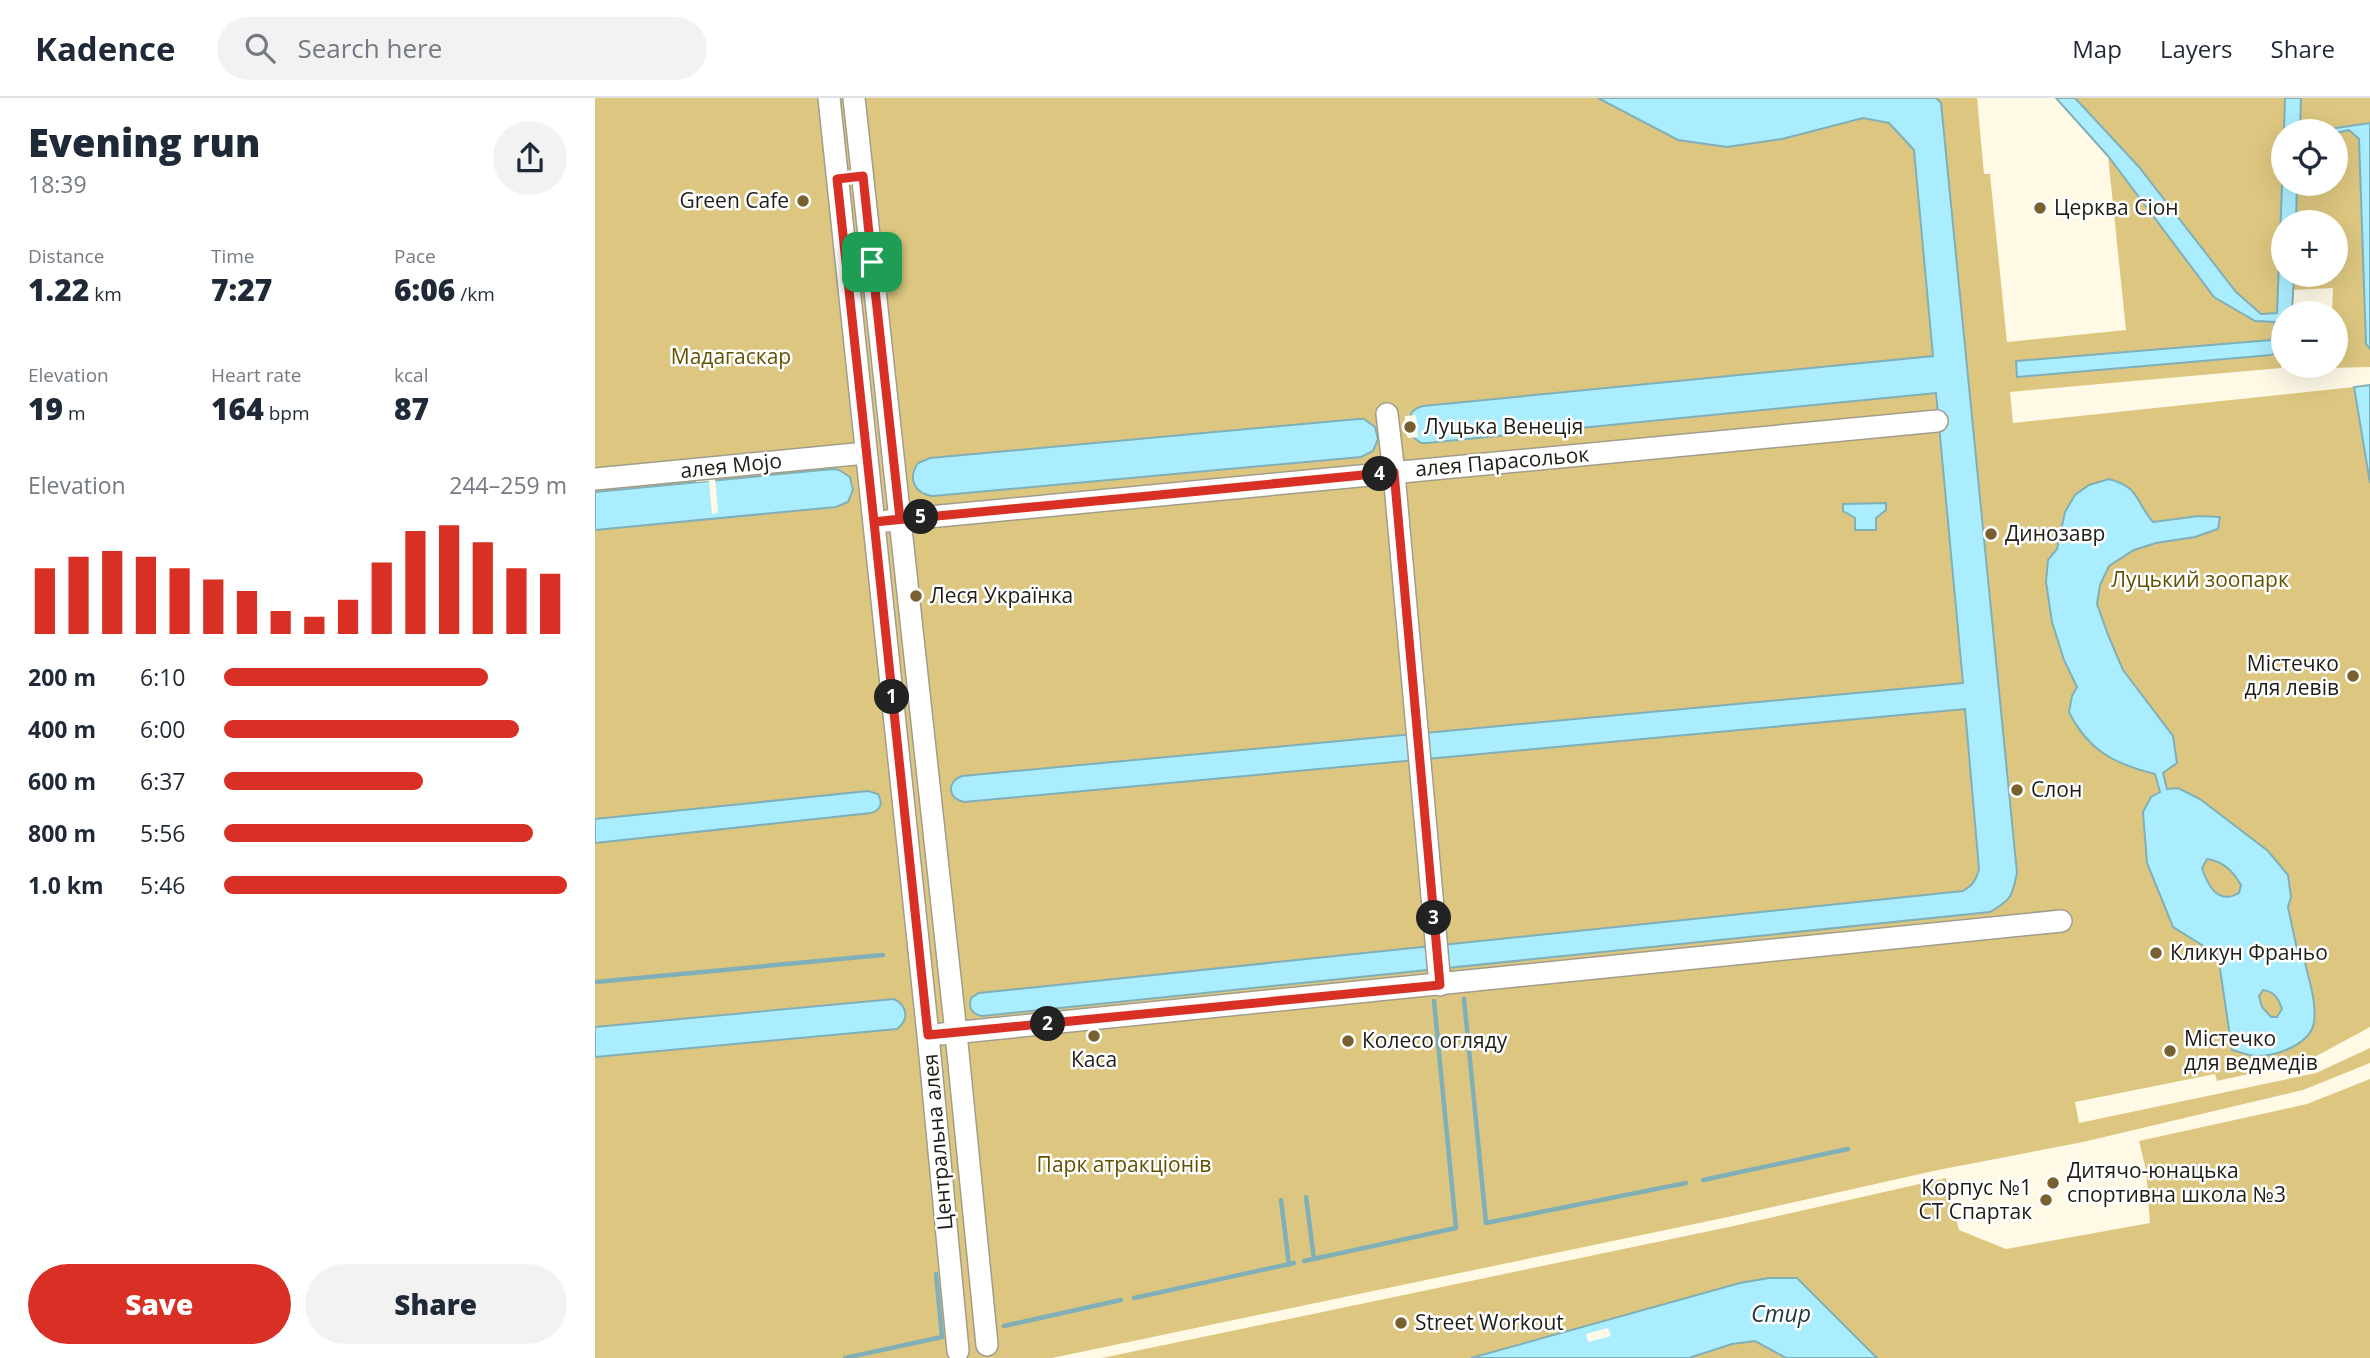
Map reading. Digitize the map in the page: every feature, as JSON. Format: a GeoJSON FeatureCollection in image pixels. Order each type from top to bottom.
{"type":"FeatureCollection","features":[{"type":"Feature","properties":{"kind":"street","name":"Центральна алея"},"geometry":{"type":"LineString","coordinates":[[829,98],[928,1035],[957,1342],[987,1337],[854,98]]}},
{"type":"Feature","properties":{"kind":"street"},"geometry":{"type":"LineString","coordinates":[[837,179],[863,176]]}},
{"type":"Feature","properties":{"kind":"street"},"geometry":{"type":"LineString","coordinates":[[1387,414],[1440,985]]}},
{"type":"Feature","properties":{"kind":"street","name":"алея Парасольок"},"geometry":{"type":"LineString","coordinates":[[874,522],[1937,421]]}},
{"type":"Feature","properties":{"kind":"street","name":"алея Mojo"},"geometry":{"type":"LineString","coordinates":[[595,479],[866,453]]}},
{"type":"Feature","properties":{"kind":"street"},"geometry":{"type":"LineString","coordinates":[[897,741],[924,739]]}},
{"type":"Feature","properties":{"kind":"street"},"geometry":{"type":"LineString","coordinates":[[928,1035],[2061,921]]}},
{"type":"Feature","properties":{"kind":"street"},"geometry":{"type":"LineString","coordinates":[[921,968],[949,965]]}},
{"type":"Feature","properties":{"kind":"green space"},"geometry":{"type":"Polygon","coordinates":[[[595,98],[1598,98],[1678,140],[1727,147],[1782,139],[1863,118],[1889,123],[1914,150],[1933,356],[1424,406],[1412,411],[1408,417],[1427,443],[1936,393],[1963,683],[962,776],[964,802],[1965,708],[1979,869],[1972,884],[1963,891],[979,993],[977,1015],[1990,912],[2009,897],[2017,873],[1941,103],[1936,98],[1977,98],[1984,174],[1990,174],[2007,342],[2126,330],[2108,156],[2214,297],[2271,319],[2271,340],[2017,361],[2271,355],[2271,369],[2010,392],[2013,423],[2354,387],[2370,483],[2370,1027],[2307,1061],[2217,1081],[2215,1074],[2075,1102],[2079,1123],[2316,1073],[2370,1048],[2370,1063],[2303,1090],[2083,1142],[1938,1170],[1728,1217],[1052,1358],[595,1358],[595,530],[836,507],[853,483],[845,473],[833,469],[595,492],[595,98]],[[1358,419],[930,458],[933,496],[1361,457],[1367,455],[1378,433],[1370,422],[1358,419]],[[880,798],[705,831],[871,813],[879,808],[880,798]],[[894,999],[728,1014],[731,1044],[897,1029],[903,1021],[905,1009],[894,999]]]}},
{"type":"Feature","properties":{"kind":"green space"},"geometry":{"type":"Polygon","coordinates":[[[2075,98],[2285,98],[2284,119],[2271,119],[2271,196],[2281,196],[2281,210],[2271,210],[2271,287],[2278,287],[2277,301],[2271,301],[2271,313],[2261,314],[2236,292],[2139,167],[2075,98]]]}},
{"type":"Feature","properties":{"kind":"green space"},"geometry":{"type":"Polygon","coordinates":[[[2301,98],[2370,98],[2370,123],[2348,126],[2348,119],[2300,119],[2301,98]]]}},
{"type":"Feature","properties":{"kind":"green space"},"geometry":{"type":"Polygon","coordinates":[[[2348,130],[2359,139],[2366,344],[2370,349],[2370,367],[2348,368],[2348,301],[2332,301],[2333,288],[2293,290],[2293,287],[2348,287],[2348,210],[2296,210],[2297,196],[2348,196],[2348,130]]]}},
{"type":"Feature","properties":{"kind":"green space"},"geometry":{"type":"Polygon","coordinates":[[[2370,1079],[2370,1358],[1877,1358],[1797,1278],[1769,1278],[1740,1283],[1471,1358],[1102,1358],[1729,1227],[1946,1178],[1959,1230],[2006,1249],[2150,1223],[2146,1170],[2139,1141],[2307,1104],[2370,1079]]]}},
{"type":"Feature","properties":{"kind":"green space"},"geometry":{"type":"Polygon","coordinates":[[[1755,1341],[1786,1358],[1689,1358],[1732,1344],[1755,1341]]]}},
{"type":"Feature","properties":{"kind":"water"},"geometry":{"type":"Polygon","coordinates":[[[1598,98],[1936,98],[1941,103],[2017,873],[2009,897],[1990,912],[982,1016],[976,1014],[970,1002],[971,998],[979,993],[1963,891],[1974,882],[1979,869],[1965,709],[964,802],[952,794],[953,782],[962,776],[1963,683],[1936,393],[1427,443],[1421,443],[1410,435],[1411,413],[1423,406],[1933,356],[1914,150],[1889,123],[1863,118],[1782,139],[1727,147],[1678,140],[1598,98]]]}},
{"type":"Feature","properties":{"kind":"water"},"geometry":{"type":"Polygon","coordinates":[[[2056,98],[2075,98],[2139,167],[2236,292],[2261,314],[2271,313],[2271,322],[2255,321],[2214,297],[2108,156],[2056,98]]]}},
{"type":"Feature","properties":{"kind":"water"},"geometry":{"type":"Polygon","coordinates":[[[2285,98],[2301,98],[2300,119],[2284,119],[2285,98]]]}},
{"type":"Feature","properties":{"kind":"water"},"geometry":{"type":"Polygon","coordinates":[[[2370,123],[2370,349],[2366,344],[2359,139],[2348,130],[2348,126],[2370,123]]]}},
{"type":"Feature","properties":{"kind":"water"},"geometry":{"type":"Polygon","coordinates":[[[2282,196],[2297,196],[2296,210],[2281,210],[2282,196]]]}},
{"type":"Feature","properties":{"kind":"water"},"geometry":{"type":"Polygon","coordinates":[[[2278,287],[2293,287],[2293,301],[2277,301],[2278,287]]]}},
{"type":"Feature","properties":{"kind":"water"},"geometry":{"type":"Polygon","coordinates":[[[2271,340],[2271,355],[2017,377],[2016,361],[2271,340]]]}},
{"type":"Feature","properties":{"kind":"water"},"geometry":{"type":"Polygon","coordinates":[[[2370,385],[2370,483],[2354,387],[2370,385]]]}},
{"type":"Feature","properties":{"kind":"water"},"geometry":{"type":"Polygon","coordinates":[[[1364,419],[1375,427],[1378,439],[1373,451],[1361,457],[933,496],[917,489],[913,480],[918,463],[930,458],[1364,419]]]}},
{"type":"Feature","properties":{"kind":"water"},"geometry":{"type":"Polygon","coordinates":[[[833,469],[850,477],[853,490],[848,502],[836,507],[595,530],[595,492],[833,469]]]}},
{"type":"Feature","properties":{"kind":"water"},"geometry":{"type":"Polygon","coordinates":[[[2109,479],[2127,486],[2153,522],[2199,516],[2220,517],[2218,529],[2195,537],[2156,543],[2134,550],[2109,566],[2100,585],[2097,604],[2123,670],[2173,736],[2177,763],[2163,773],[2167,789],[2178,788],[2200,799],[2268,851],[2288,875],[2291,897],[2288,907],[2298,954],[2304,958],[2315,1014],[2312,1030],[2307,1037],[2283,1051],[2258,1056],[2232,1050],[2218,955],[2173,927],[2147,863],[2143,812],[2151,797],[2160,792],[2155,774],[2104,754],[2085,736],[2069,712],[2077,687],[2064,660],[2052,622],[2046,582],[2048,560],[2057,549],[2065,512],[2075,495],[2089,485],[2109,479]],[[2207,859],[2202,868],[2215,892],[2225,897],[2239,893],[2241,885],[2231,871],[2218,862],[2207,859]],[[2263,990],[2259,996],[2262,1007],[2271,1017],[2277,1017],[2282,1009],[2279,1002],[2273,994],[2263,990]]]}},
{"type":"Feature","properties":{"kind":"water"},"geometry":{"type":"Polygon","coordinates":[[[1886,503],[1886,510],[1876,518],[1876,530],[1855,530],[1855,518],[1843,511],[1843,504],[1886,503]]]}},
{"type":"Feature","properties":{"kind":"water"},"geometry":{"type":"Polygon","coordinates":[[[868,791],[878,794],[880,800],[879,808],[871,813],[595,843],[595,819],[868,791]]]}},
{"type":"Feature","properties":{"kind":"water"},"geometry":{"type":"Polygon","coordinates":[[[894,999],[902,1005],[905,1013],[904,1022],[897,1029],[595,1057],[595,1027],[894,999]]]}},
{"type":"Feature","properties":{"kind":"water","name":"Стир"},"geometry":{"type":"Polygon","coordinates":[[[1769,1278],[1797,1278],[1877,1358],[1786,1358],[1755,1341],[1732,1344],[1689,1358],[1471,1358],[1740,1283],[1769,1278]]]}},
{"type":"Feature","properties":{"kind":"pier"},"geometry":{"type":"Polygon","coordinates":[[[1416,415],[1418,437],[1408,438],[1404,430],[1405,416],[1416,415]]]}},
{"type":"Feature","properties":{"kind":"pier"},"geometry":{"type":"Polygon","coordinates":[[[715,477],[718,513],[712,514],[709,481],[696,482],[695,479],[715,477]]]}},
{"type":"Feature","properties":{"kind":"pier"},"geometry":{"type":"Polygon","coordinates":[[[1608,1328],[1611,1336],[1588,1342],[1586,1334],[1608,1328]]]}},
{"type":"Feature","properties":{"kind":"waterway"},"geometry":{"type":"LineString","coordinates":[[595,982],[883,955]]}},
{"type":"Feature","properties":{"kind":"waterway"},"geometry":{"type":"LineString","coordinates":[[1464,999],[1486,1223],[1686,1183]]}},
{"type":"Feature","properties":{"kind":"waterway"},"geometry":{"type":"LineString","coordinates":[[1304,1261],[1456,1228],[1434,1001]]}},
{"type":"Feature","properties":{"kind":"waterway"},"geometry":{"type":"LineString","coordinates":[[1703,1180],[1848,1149]]}},
{"type":"Feature","properties":{"kind":"waterway"},"geometry":{"type":"LineString","coordinates":[[1306,1197],[1314,1259]]}},
{"type":"Feature","properties":{"kind":"waterway"},"geometry":{"type":"LineString","coordinates":[[1281,1200],[1289,1265]]}},
{"type":"Feature","properties":{"kind":"waterway"},"geometry":{"type":"LineString","coordinates":[[1134,1298],[1294,1263]]}},
{"type":"Feature","properties":{"kind":"waterway"},"geometry":{"type":"LineString","coordinates":[[845,1358],[942,1337],[936,1274]]}},
{"type":"Feature","properties":{"kind":"waterway"},"geometry":{"type":"LineString","coordinates":[[1004,1326],[1121,1300]]}},
{"type":"Feature","properties":{"kind":"place","name":"Green Cafe"},"geometry":{"type":"Point","coordinates":[803,201]}},
{"type":"Feature","properties":{"kind":"place","name":"Церква Сіон"},"geometry":{"type":"Point","coordinates":[2040,208]}},
{"type":"Feature","properties":{"kind":"place","name":"Луцька Венеція"},"geometry":{"type":"Point","coordinates":[1410,427]}},
{"type":"Feature","properties":{"kind":"place","name":"Динозавр"},"geometry":{"type":"Point","coordinates":[1991,534]}},
{"type":"Feature","properties":{"kind":"place","name":"Леся Українка"},"geometry":{"type":"Point","coordinates":[916,596]}},
{"type":"Feature","properties":{"kind":"place","name":"Містечко для левів"},"geometry":{"type":"Point","coordinates":[2353,676]}},
{"type":"Feature","properties":{"kind":"place","name":"Слон"},"geometry":{"type":"Point","coordinates":[2017,790]}},
{"type":"Feature","properties":{"kind":"place","name":"Кликун Франьо"},"geometry":{"type":"Point","coordinates":[2156,953]}},
{"type":"Feature","properties":{"kind":"place","name":"Каса"},"geometry":{"type":"Point","coordinates":[1094,1036]}},
{"type":"Feature","properties":{"kind":"place","name":"Колесо огляду"},"geometry":{"type":"Point","coordinates":[1348,1041]}},
{"type":"Feature","properties":{"kind":"place","name":"Містечко для ведмедів"},"geometry":{"type":"Point","coordinates":[2170,1051]}},
{"type":"Feature","properties":{"kind":"place","name":"Дитячо-юнацька спортивна школа №3"},"geometry":{"type":"Point","coordinates":[2053,1183]}},
{"type":"Feature","properties":{"kind":"place","name":"Корпус №1 СТ Спартак"},"geometry":{"type":"Point","coordinates":[2046,1200]}},
{"type":"Feature","properties":{"kind":"place","name":"Street Workout"},"geometry":{"type":"Point","coordinates":[1401,1323]}},
{"type":"Feature","properties":{"kind":"route"},"geometry":{"type":"LineString","coordinates":[[872,262],[863,176],[837,179],[874,522],[1394,472],[1440,985],[928,1035],[874,522],[900,519],[872,262]]}},
{"type":"Feature","properties":{"kind":"park label","name":"Мадагаскар"},"geometry":{"type":"Point","coordinates":[731,357]}},
{"type":"Feature","properties":{"kind":"park label","name":"Луцький зоопарк"},"geometry":{"type":"Point","coordinates":[2200,580]}},
{"type":"Feature","properties":{"kind":"park label","name":"Парк атракціонів"},"geometry":{"type":"Point","coordinates":[1124,1165]}}]}
